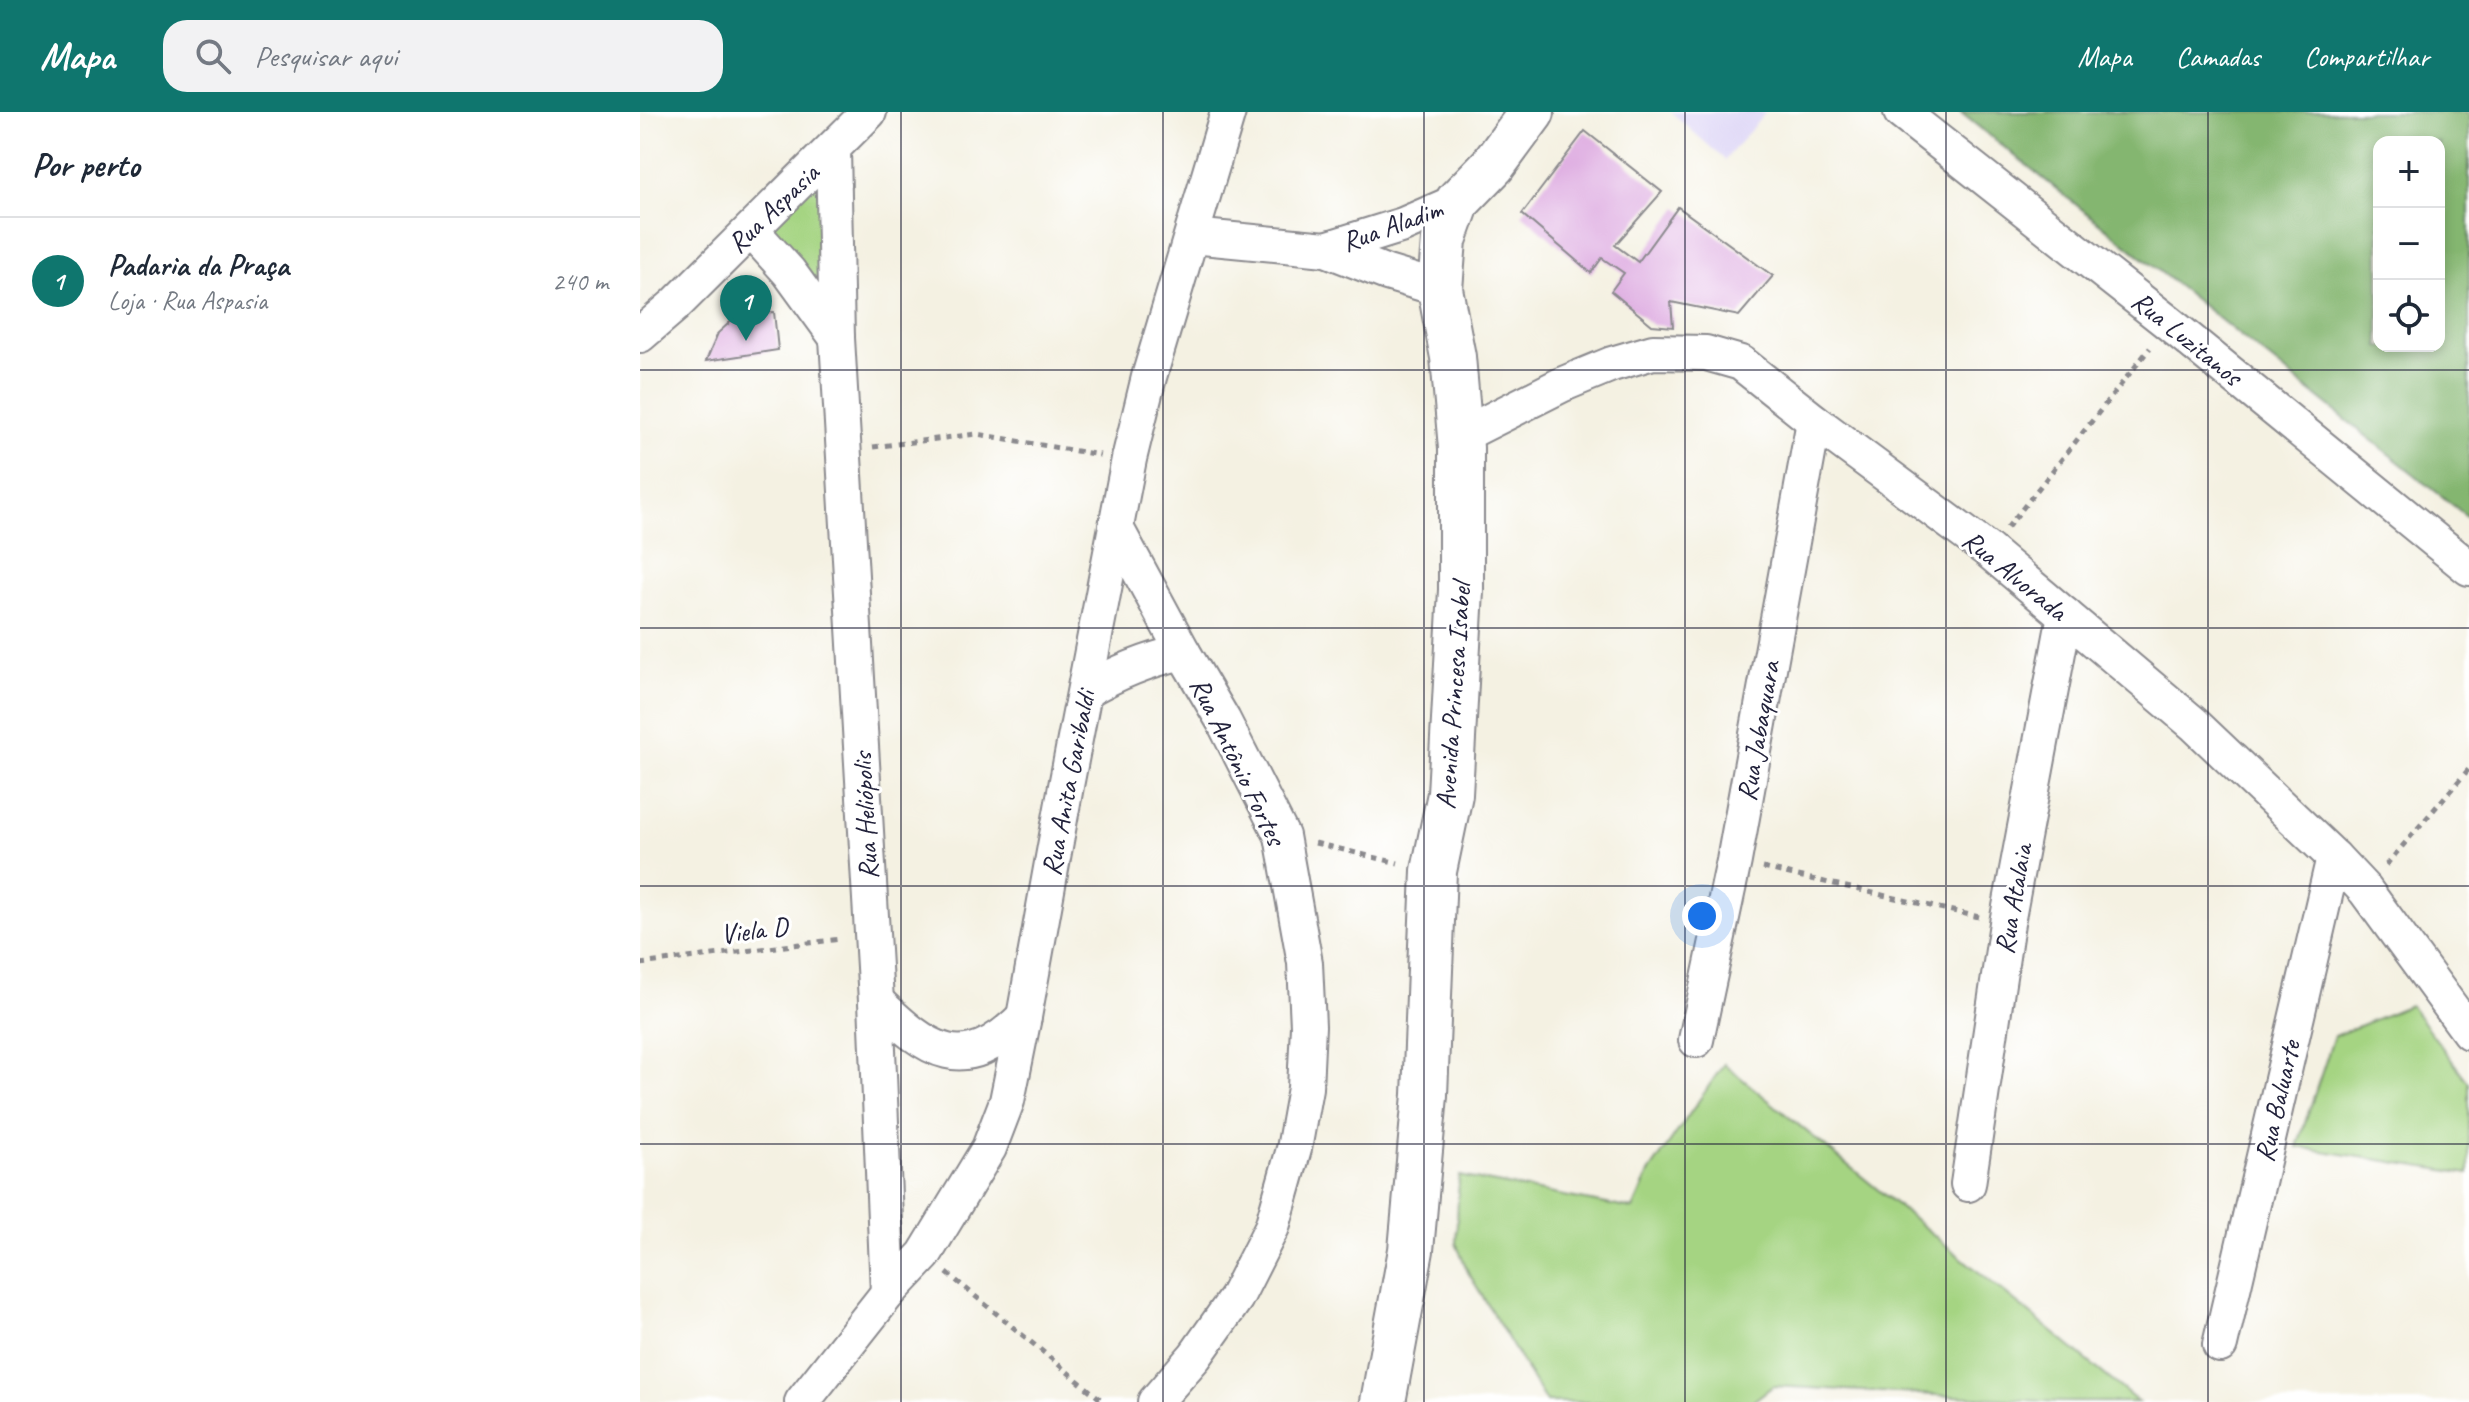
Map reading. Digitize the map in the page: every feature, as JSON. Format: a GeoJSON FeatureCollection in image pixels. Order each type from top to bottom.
{"type":"FeatureCollection","features":[{"type":"Feature","properties":{"kind":"main road","name":"Avenida Princesa Isabel"},"geometry":{"type":"LineString","coordinates":[[1383,1402],[1411,1250],[1425,1095],[1434,871],[1450,794],[1461,590],[1460,436],[1453,357],[1440,289],[1444,240],[1458,201],[1493,165],[1532,112]]}},
{"type":"Feature","properties":{"kind":"street","name":"Rua Aspasia"},"geometry":{"type":"LineString","coordinates":[[640,335],[675,305],[869,112]]}},
{"type":"Feature","properties":{"kind":"street","name":"Rua Anita Garibaldi"},"geometry":{"type":"LineString","coordinates":[[802,1402],[888,1293],[924,1255],[989,1148],[1007,1101],[1129,459],[1149,377],[1228,112]]}},
{"type":"Feature","properties":{"kind":"street","name":"Rua Luzitanos"},"geometry":{"type":"LineString","coordinates":[[1901,112],[2170,324],[2469,568]]}},
{"type":"Feature","properties":{"kind":"street","name":"Rua Heliópolis"},"geometry":{"type":"LineString","coordinates":[[833,149],[837,338],[876,1001],[888,1293]]}},
{"type":"Feature","properties":{"kind":"street","name":"Rua Aladim"},"geometry":{"type":"LineString","coordinates":[[1326,249],[1403,225],[1458,201]]}},
{"type":"Feature","properties":{"kind":"street"},"geometry":{"type":"LineString","coordinates":[[751,230],[789,272],[837,338]]}},
{"type":"Feature","properties":{"kind":"street","name":"Rua Aladim"},"geometry":{"type":"LineString","coordinates":[[1192,236],[1326,249],[1387,273],[1440,289]]}},
{"type":"Feature","properties":{"kind":"street","name":"Rua Alvorada"},"geometry":{"type":"LineString","coordinates":[[1460,436],[1561,385],[1612,364],[1653,352],[1706,353],[1741,363],[1989,551],[2194,724],[2365,890],[2469,1032]]}},
{"type":"Feature","properties":{"kind":"street","name":"Rua Jabaquara"},"geometry":{"type":"LineString","coordinates":[[1696,1040],[1734,861],[1814,421]]}},
{"type":"Feature","properties":{"kind":"street","name":"Rua Antônio Fortes"},"geometry":{"type":"LineString","coordinates":[[1116,528],[1223,720],[1282,836],[1305,963],[1308,1026],[1305,1088],[1294,1149],[1272,1227],[1236,1298],[1195,1356],[1155,1402]]}},
{"type":"Feature","properties":{"kind":"street","name":"Rua Atalaia"},"geometry":{"type":"LineString","coordinates":[[1968,1184],[2007,923],[2065,615]]}},
{"type":"Feature","properties":{"kind":"street"},"geometry":{"type":"LineString","coordinates":[[1085,691],[1143,662],[1183,652]]}},
{"type":"Feature","properties":{"kind":"street","name":"Rua Baluarte"},"geometry":{"type":"LineString","coordinates":[[2220,1345],[2334,857]]}},
{"type":"Feature","properties":{"kind":"street"},"geometry":{"type":"LineString","coordinates":[[876,1001],[921,1041],[937,1050],[955,1054],[979,1049],[1004,1038],[1024,1017]]}},
{"type":"Feature","properties":{"kind":"path"},"geometry":{"type":"LineString","coordinates":[[1989,551],[2170,324]]}},
{"type":"Feature","properties":{"kind":"path"},"geometry":{"type":"LineString","coordinates":[[844,451],[977,434],[1129,459]]}},
{"type":"Feature","properties":{"kind":"path"},"geometry":{"type":"LineString","coordinates":[[2365,890],[2469,769]]}},
{"type":"Feature","properties":{"kind":"path"},"geometry":{"type":"LineString","coordinates":[[1282,836],[1434,871]]}},
{"type":"Feature","properties":{"kind":"path"},"geometry":{"type":"LineString","coordinates":[[1734,861],[2007,923]]}},
{"type":"Feature","properties":{"kind":"path","name":"Viela D"},"geometry":{"type":"LineString","coordinates":[[640,964],[872,935]]}},
{"type":"Feature","properties":{"kind":"path"},"geometry":{"type":"LineString","coordinates":[[924,1255],[1104,1402]]}},
{"type":"Feature","properties":{"kind":"shaded area"},"geometry":{"type":"Polygon","coordinates":[[[1671,112],[1766,112],[1725,160],[1671,112]]]}},
{"type":"Feature","properties":{"kind":"green space"},"geometry":{"type":"Polygon","coordinates":[[[1960,112],[2469,112],[2469,518],[1960,112]]]}},
{"type":"Feature","properties":{"kind":"green space"},"geometry":{"type":"Polygon","coordinates":[[[815,177],[831,237],[826,312],[764,229],[815,177]]]}},
{"type":"Feature","properties":{"kind":"green space"},"geometry":{"type":"Polygon","coordinates":[[[2410,1005],[2469,1083],[2469,1174],[2297,1147],[2334,1036],[2410,1005]]]}},
{"type":"Feature","properties":{"kind":"green space"},"geometry":{"type":"Polygon","coordinates":[[[1724,1064],[2138,1402],[2061,1402],[1773,1386],[1752,1402],[1546,1402],[1468,1272],[1456,1243],[1459,1176],[1633,1209],[1649,1173],[1724,1064]]]}},
{"type":"Feature","properties":{"kind":"building"},"geometry":{"type":"Polygon","coordinates":[[[1585,131],[1662,192],[1615,245],[1638,262],[1678,207],[1773,276],[1739,316],[1671,302],[1673,327],[1652,325],[1611,291],[1624,273],[1602,258],[1591,273],[1522,214],[1585,131]]]}},
{"type":"Feature","properties":{"kind":"building"},"geometry":{"type":"Polygon","coordinates":[[[774,312],[778,350],[706,361],[718,333],[738,315],[774,312]]]}},
{"type":"Feature","properties":{"kind":"place","name":"Padaria da Praça"},"geometry":{"type":"Point","coordinates":[746,341]}}]}
